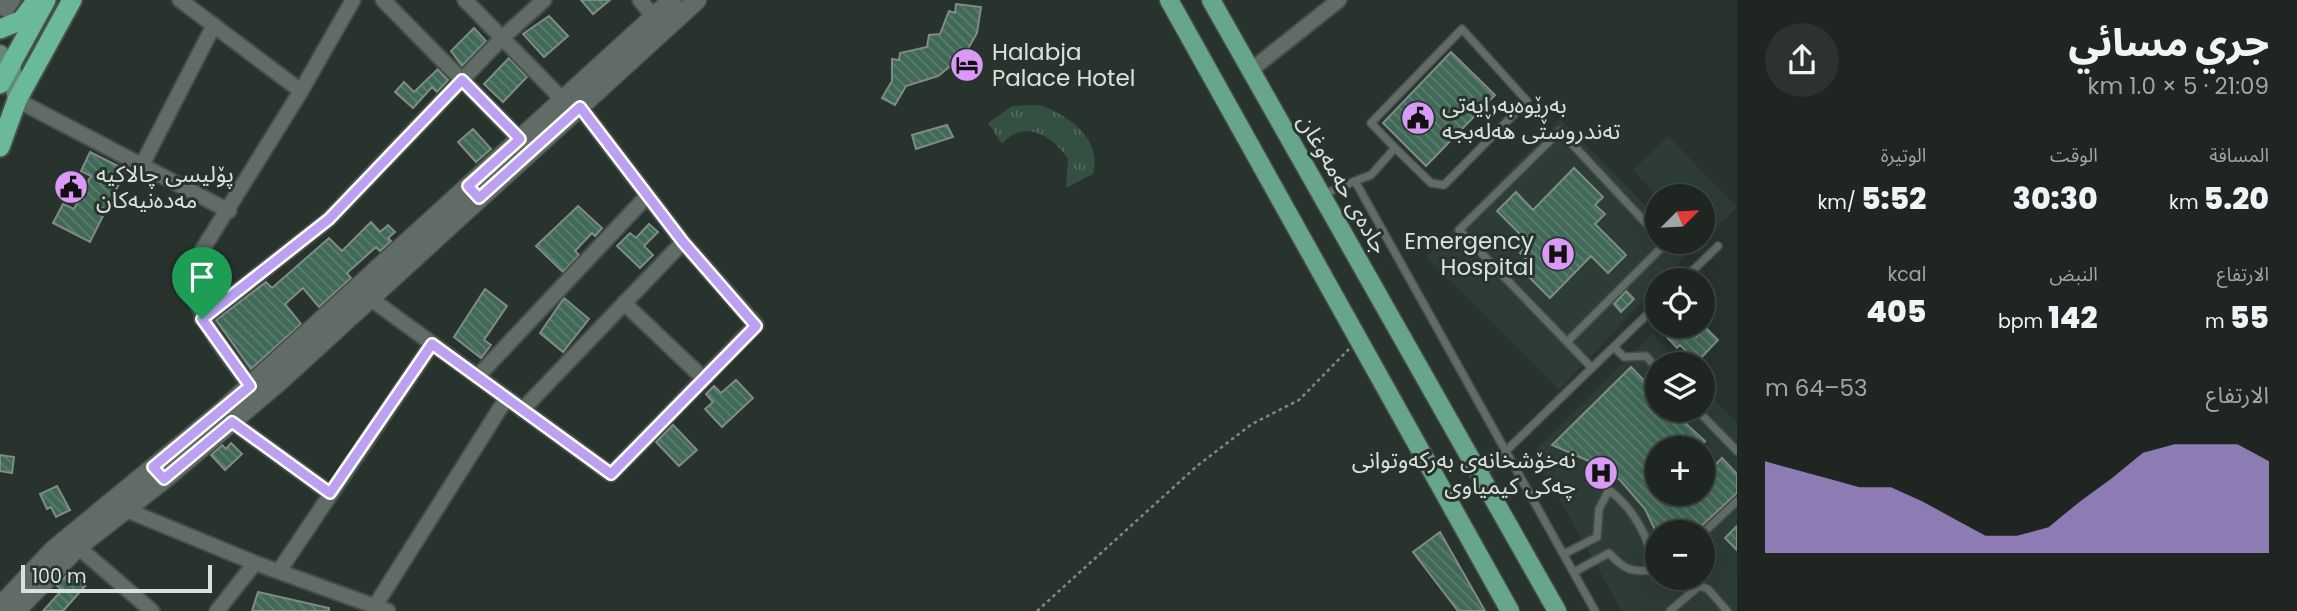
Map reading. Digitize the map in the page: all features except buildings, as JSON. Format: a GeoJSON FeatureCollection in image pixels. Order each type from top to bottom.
{"type":"FeatureCollection","features":[{"type":"Feature","properties":{"kind":"highway"},"geometry":{"type":"LineString","coordinates":[[0,29],[22,20],[36,0]]}},
{"type":"Feature","properties":{"kind":"highway"},"geometry":{"type":"LineString","coordinates":[[0,84],[6,59],[46,0]]}},
{"type":"Feature","properties":{"kind":"highway"},"geometry":{"type":"LineString","coordinates":[[1,142],[15,98],[72,0]]}},
{"type":"Feature","properties":{"kind":"main road"},"geometry":{"type":"LineString","coordinates":[[1169,0],[1510,611]]}},
{"type":"Feature","properties":{"kind":"main road","name":"جادەی حەمەوغان"},"geometry":{"type":"LineString","coordinates":[[1211,0],[1557,611]]}},
{"type":"Feature","properties":{"kind":"main road"},"geometry":{"type":"LineString","coordinates":[[6,59],[15,98]]}},
{"type":"Feature","properties":{"kind":"street"},"geometry":{"type":"LineString","coordinates":[[0,5],[6,10],[13,0]]}},
{"type":"Feature","properties":{"kind":"street"},"geometry":{"type":"LineString","coordinates":[[180,0],[302,91]]}},
{"type":"Feature","properties":{"kind":"street"},"geometry":{"type":"LineString","coordinates":[[250,386],[202,319],[192,294],[191,268],[302,91],[354,0]]}},
{"type":"Feature","properties":{"kind":"street"},"geometry":{"type":"LineString","coordinates":[[383,0],[520,139]]}},
{"type":"Feature","properties":{"kind":"street"},"geometry":{"type":"LineString","coordinates":[[465,0],[562,99]]}},
{"type":"Feature","properties":{"kind":"street"},"geometry":{"type":"LineString","coordinates":[[202,319],[329,219],[502,38],[544,0]]}},
{"type":"Feature","properties":{"kind":"street"},"geometry":{"type":"LineString","coordinates":[[640,0],[653,16]]}},
{"type":"Feature","properties":{"kind":"street"},"geometry":{"type":"LineString","coordinates":[[0,606],[54,549],[232,422],[371,299],[474,192],[520,139],[672,0]]}},
{"type":"Feature","properties":{"kind":"street"},"geometry":{"type":"LineString","coordinates":[[16,611],[78,547],[124,509],[250,386],[474,192],[580,107],[697,0]]}},
{"type":"Feature","properties":{"kind":"street"},"geometry":{"type":"LineString","coordinates":[[1251,70],[1339,0]]}},
{"type":"Feature","properties":{"kind":"street"},"geometry":{"type":"LineString","coordinates":[[143,163],[214,26]]}},
{"type":"Feature","properties":{"kind":"street"},"geometry":{"type":"LineString","coordinates":[[15,98],[143,163],[229,211]]}},
{"type":"Feature","properties":{"kind":"street"},"geometry":{"type":"LineString","coordinates":[[371,299],[611,474],[756,326],[683,242],[580,107]]}},
{"type":"Feature","properties":{"kind":"street"},"geometry":{"type":"LineString","coordinates":[[477,377],[647,196]]}},
{"type":"Feature","properties":{"kind":"street"},"geometry":{"type":"LineString","coordinates":[[522,410],[683,242]]}},
{"type":"Feature","properties":{"kind":"street"},"geometry":{"type":"LineString","coordinates":[[624,303],[704,379]]}},
{"type":"Feature","properties":{"kind":"street"},"geometry":{"type":"LineString","coordinates":[[279,570],[432,344]]}},
{"type":"Feature","properties":{"kind":"street"},"geometry":{"type":"LineString","coordinates":[[124,509],[255,563],[382,609],[506,399]]}},
{"type":"Feature","properties":{"kind":"street"},"geometry":{"type":"LineString","coordinates":[[232,422],[330,493]]}},
{"type":"Feature","properties":{"kind":"street"},"geometry":{"type":"LineString","coordinates":[[78,547],[152,611]]}},
{"type":"Feature","properties":{"kind":"street"},"geometry":{"type":"LineString","coordinates":[[218,611],[255,563]]}},
{"type":"Feature","properties":{"kind":"lane"},"geometry":{"type":"LineString","coordinates":[[1462,29],[1527,101],[1444,185],[1431,183],[1395,148],[1371,123],[1462,29]]}},
{"type":"Feature","properties":{"kind":"lane"},"geometry":{"type":"LineString","coordinates":[[1592,368],[1459,230],[1560,131],[1645,221]]}},
{"type":"Feature","properties":{"kind":"lane"},"geometry":{"type":"LineString","coordinates":[[1321,195],[1371,175],[1395,148]]}},
{"type":"Feature","properties":{"kind":"lane"},"geometry":{"type":"LineString","coordinates":[[1355,181],[1595,611]]}},
{"type":"Feature","properties":{"kind":"lane"},"geometry":{"type":"LineString","coordinates":[[1695,268],[1718,246]]}},
{"type":"Feature","properties":{"kind":"lane"},"geometry":{"type":"LineString","coordinates":[[1567,342],[1655,254]]}},
{"type":"Feature","properties":{"kind":"lane"},"geometry":{"type":"LineString","coordinates":[[1480,476],[1645,317]]}},
{"type":"Feature","properties":{"kind":"lane"},"geometry":{"type":"LineString","coordinates":[[1614,347],[1624,357],[1645,356]]}},
{"type":"Feature","properties":{"kind":"lane"},"geometry":{"type":"LineString","coordinates":[[1709,422],[1737,451]]}},
{"type":"Feature","properties":{"kind":"lane"},"geometry":{"type":"LineString","coordinates":[[1564,554],[1597,537],[1599,509],[1609,490],[1627,503],[1645,538]]}},
{"type":"Feature","properties":{"kind":"lane"},"geometry":{"type":"LineString","coordinates":[[1715,522],[1737,501]]}},
{"type":"Feature","properties":{"kind":"lane"},"geometry":{"type":"LineString","coordinates":[[1574,572],[1609,553],[1621,566],[1638,572],[1645,571]]}},
{"type":"Feature","properties":{"kind":"lane"},"geometry":{"type":"LineString","coordinates":[[1670,611],[1699,586],[1707,589],[1727,611]]}},
{"type":"Feature","properties":{"kind":"path"},"geometry":{"type":"LineString","coordinates":[[1037,611],[1197,466],[1252,424],[1299,400],[1359,340]]}},
{"type":"Feature","properties":{"kind":"shaded area","name":"Emergency Hospital"},"geometry":{"type":"Polygon","coordinates":[[[1560,119],[1645,205],[1645,254],[1687,254],[1674,268],[1645,268],[1645,299],[1559,390],[1426,257],[1560,119]]]}},
{"type":"Feature","properties":{"kind":"shaded area"},"geometry":{"type":"Polygon","coordinates":[[[1668,136],[1715,184],[1646,184],[1633,170],[1668,136]]]}},
{"type":"Feature","properties":{"kind":"shaded area"},"geometry":{"type":"Polygon","coordinates":[[[1715,184],[1737,207],[1715,230],[1715,184]]]}},
{"type":"Feature","properties":{"kind":"shaded area","name":"نەخۆشخانەی بەرکەوتوانی چەکی کیمیاوی"},"geometry":{"type":"Polygon","coordinates":[[[1648,338],[1656,338],[1669,352],[1645,352],[1645,422],[1715,422],[1715,400],[1737,424],[1737,611],[1622,611],[1533,452],[1648,338]]]}},
{"type":"Feature","properties":{"kind":"green space"},"geometry":{"type":"Polygon","coordinates":[[[1040,105],[1072,122],[1088,139],[1095,161],[1093,174],[1066,188],[1068,159],[1054,143],[1029,131],[1019,132],[1002,144],[988,123],[1012,106],[1040,105]]]}},
{"type":"Feature","properties":{"kind":"place","name":"Halabja Palace Hotel"},"geometry":{"type":"Point","coordinates":[967,65]}},
{"type":"Feature","properties":{"kind":"place","name":"بەڕێوەبەرایەتی تەندروستی هەڵەبجە"},"geometry":{"type":"Point","coordinates":[1418,118]}},
{"type":"Feature","properties":{"kind":"place","name":"پۆلیسی چالاکیە مەدەنیەکان"},"geometry":{"type":"Point","coordinates":[71,187]}},
{"type":"Feature","properties":{"kind":"place","name":"Emergency Hospital"},"geometry":{"type":"Point","coordinates":[1558,254]}},
{"type":"Feature","properties":{"kind":"place","name":"نەخۆشخانەی بەرکەوتوانی چەکی کیمیاوی"},"geometry":{"type":"Point","coordinates":[1601,473]}},
{"type":"Feature","properties":{"kind":"route"},"geometry":{"type":"LineString","coordinates":[[462,80],[520,139],[468,186],[479,198],[580,107],[683,242],[756,326],[611,474],[432,344],[330,493],[232,422],[164,479],[153,467],[250,386],[202,319],[329,219],[462,80]]}}]}
